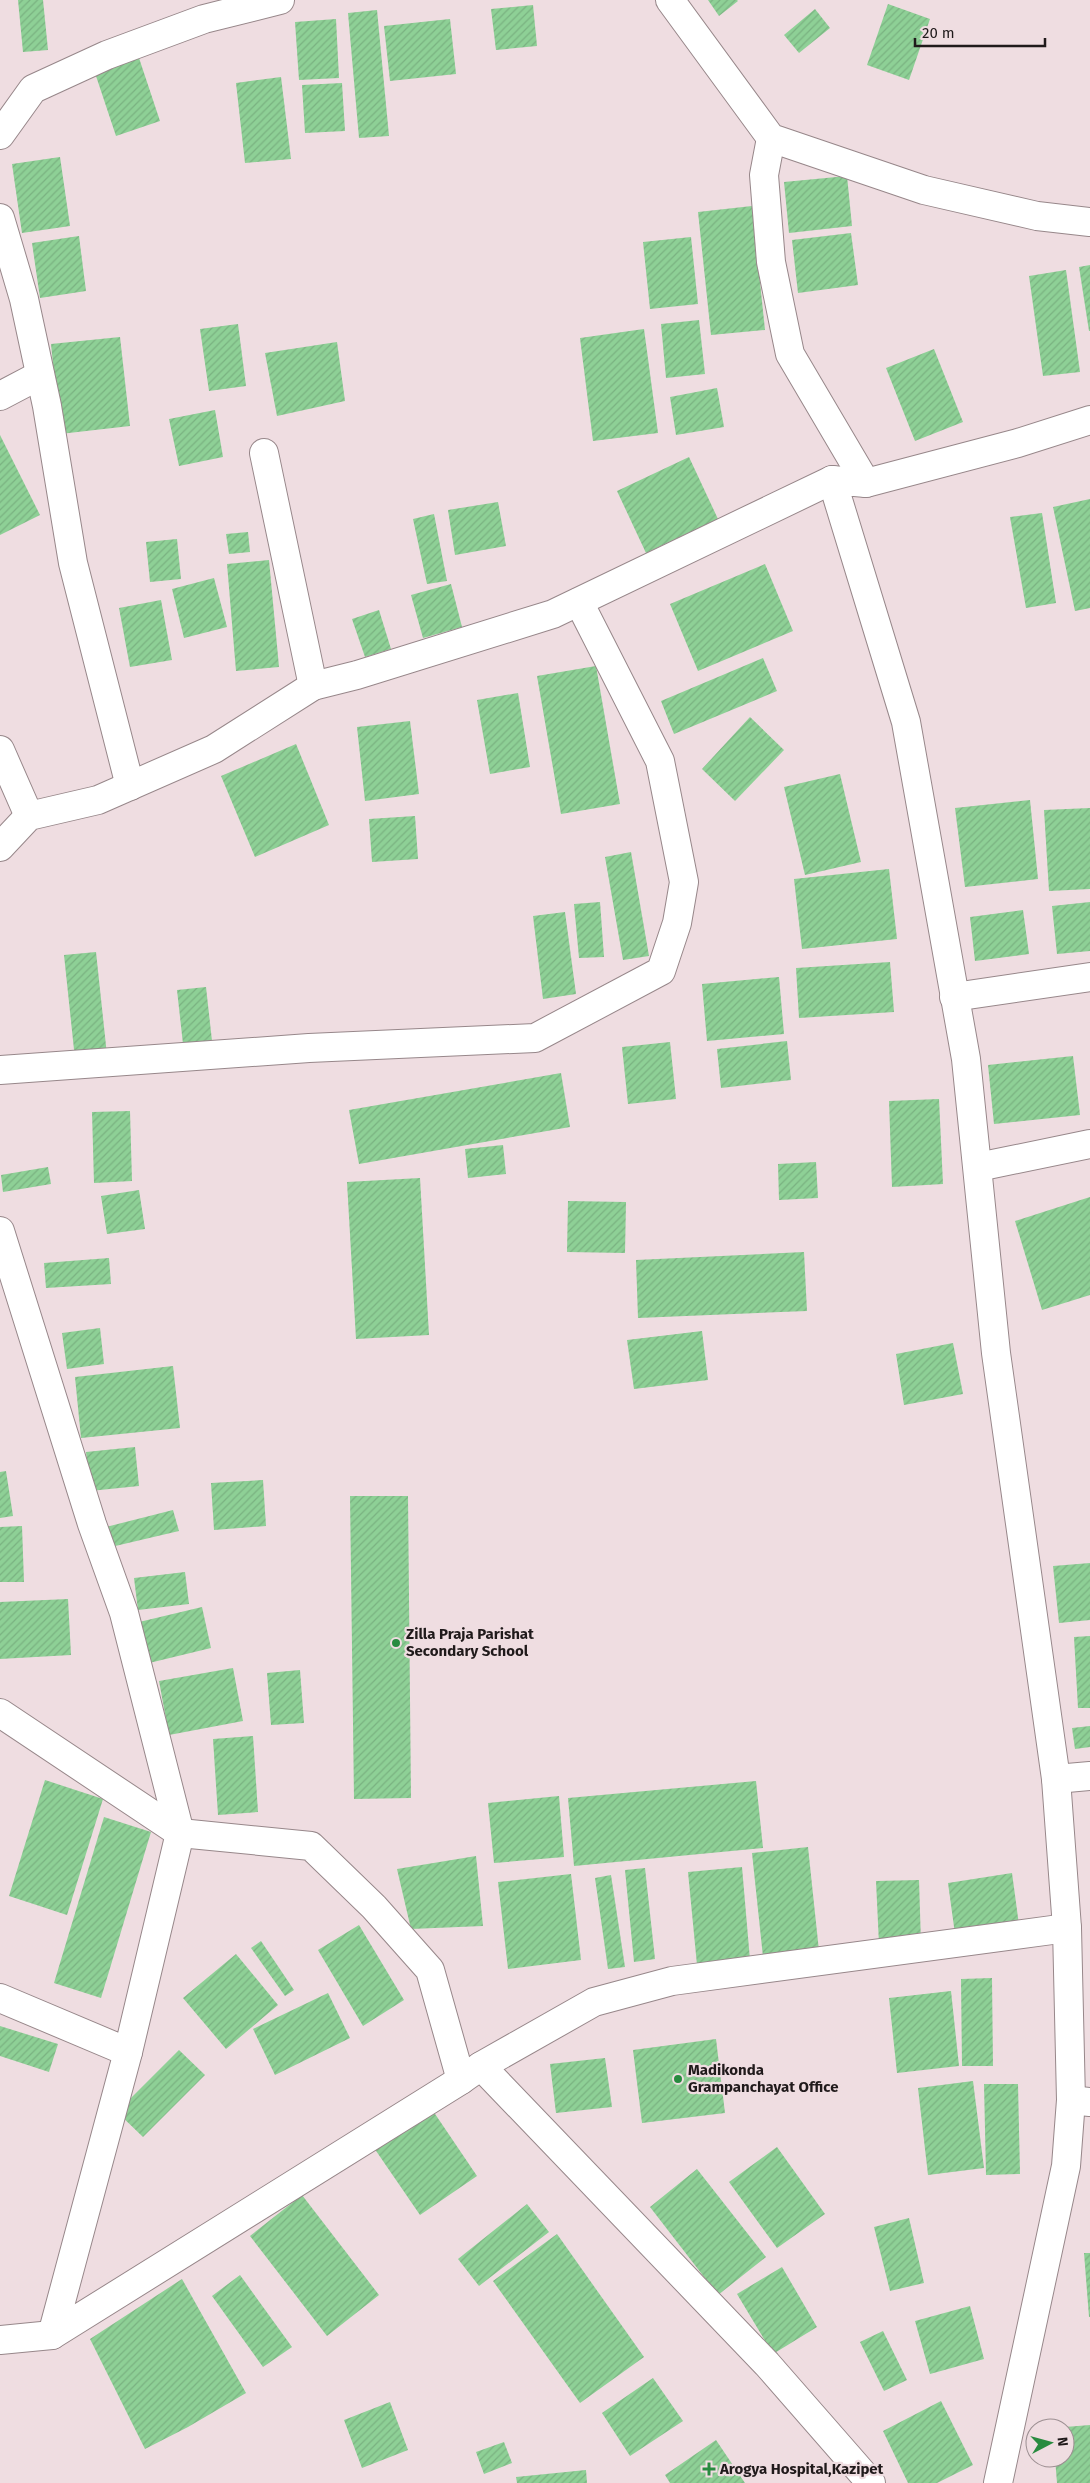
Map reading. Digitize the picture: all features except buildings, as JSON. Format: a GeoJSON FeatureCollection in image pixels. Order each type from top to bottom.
{"type":"FeatureCollection","features":[{"type":"Feature","properties":{"kind":"street"},"geometry":{"type":"LineString","coordinates":[[0,135],[33,89],[107,55],[204,20],[280,0]]}},
{"type":"Feature","properties":{"kind":"street"},"geometry":{"type":"LineString","coordinates":[[670,0],[771,138],[924,190],[1037,216],[1090,222]]}},
{"type":"Feature","properties":{"kind":"street"},"geometry":{"type":"LineString","coordinates":[[771,138],[764,175],[771,262],[790,354],[866,483]]}},
{"type":"Feature","properties":{"kind":"street"},"geometry":{"type":"LineString","coordinates":[[0,218],[24,299],[40,376],[73,563],[130,786]]}},
{"type":"Feature","properties":{"kind":"street"},"geometry":{"type":"LineString","coordinates":[[0,396],[40,376]]}},
{"type":"Feature","properties":{"kind":"street"},"geometry":{"type":"LineString","coordinates":[[0,847],[30,816],[98,800],[214,750],[313,686],[357,675],[553,614],[832,480],[866,483],[1018,443],[1090,420]]}},
{"type":"Feature","properties":{"kind":"street"},"geometry":{"type":"LineString","coordinates":[[264,453],[313,686]]}},
{"type":"Feature","properties":{"kind":"street"},"geometry":{"type":"LineString","coordinates":[[832,480],[906,722],[966,1059],[996,1353],[1056,1779],[1080,2101],[998,2483]]}},
{"type":"Feature","properties":{"kind":"street"},"geometry":{"type":"LineString","coordinates":[[0,1070],[310,1048],[535,1038],[661,971],[677,922],[684,882],[660,762],[579,602]]}},
{"type":"Feature","properties":{"kind":"street"},"geometry":{"type":"LineString","coordinates":[[0,750],[30,816]]}},
{"type":"Feature","properties":{"kind":"street"},"geometry":{"type":"LineString","coordinates":[[954,997],[1090,977]]}},
{"type":"Feature","properties":{"kind":"street"},"geometry":{"type":"LineString","coordinates":[[978,1167],[1090,1144]]}},
{"type":"Feature","properties":{"kind":"street"},"geometry":{"type":"LineString","coordinates":[[0,1231],[92,1524],[124,1613],[180,1833],[128,2052],[52,2335]]}},
{"type":"Feature","properties":{"kind":"street"},"geometry":{"type":"LineString","coordinates":[[0,1712],[180,1833],[311,1846],[374,1906],[430,1970],[471,2073],[767,2364],[871,2483]]}},
{"type":"Feature","properties":{"kind":"street"},"geometry":{"type":"LineString","coordinates":[[1056,1779],[1090,1776]]}},
{"type":"Feature","properties":{"kind":"street"},"geometry":{"type":"LineString","coordinates":[[0,2340],[52,2335],[471,2073],[594,2002],[672,1981],[1067,1928]]}},
{"type":"Feature","properties":{"kind":"street"},"geometry":{"type":"LineString","coordinates":[[0,1998],[128,2052]]}},
{"type":"Feature","properties":{"kind":"place","name":"Zilla Praja Parishat Secondary School"},"geometry":{"type":"Point","coordinates":[396,1643]}},
{"type":"Feature","properties":{"kind":"place","name":"Madikonda Grampanchayat Office"},"geometry":{"type":"Point","coordinates":[678,2079]}},
{"type":"Feature","properties":{"kind":"place","name":"Arogya Hospital,Kazipet"},"geometry":{"type":"Point","coordinates":[709,2469]}}]}
